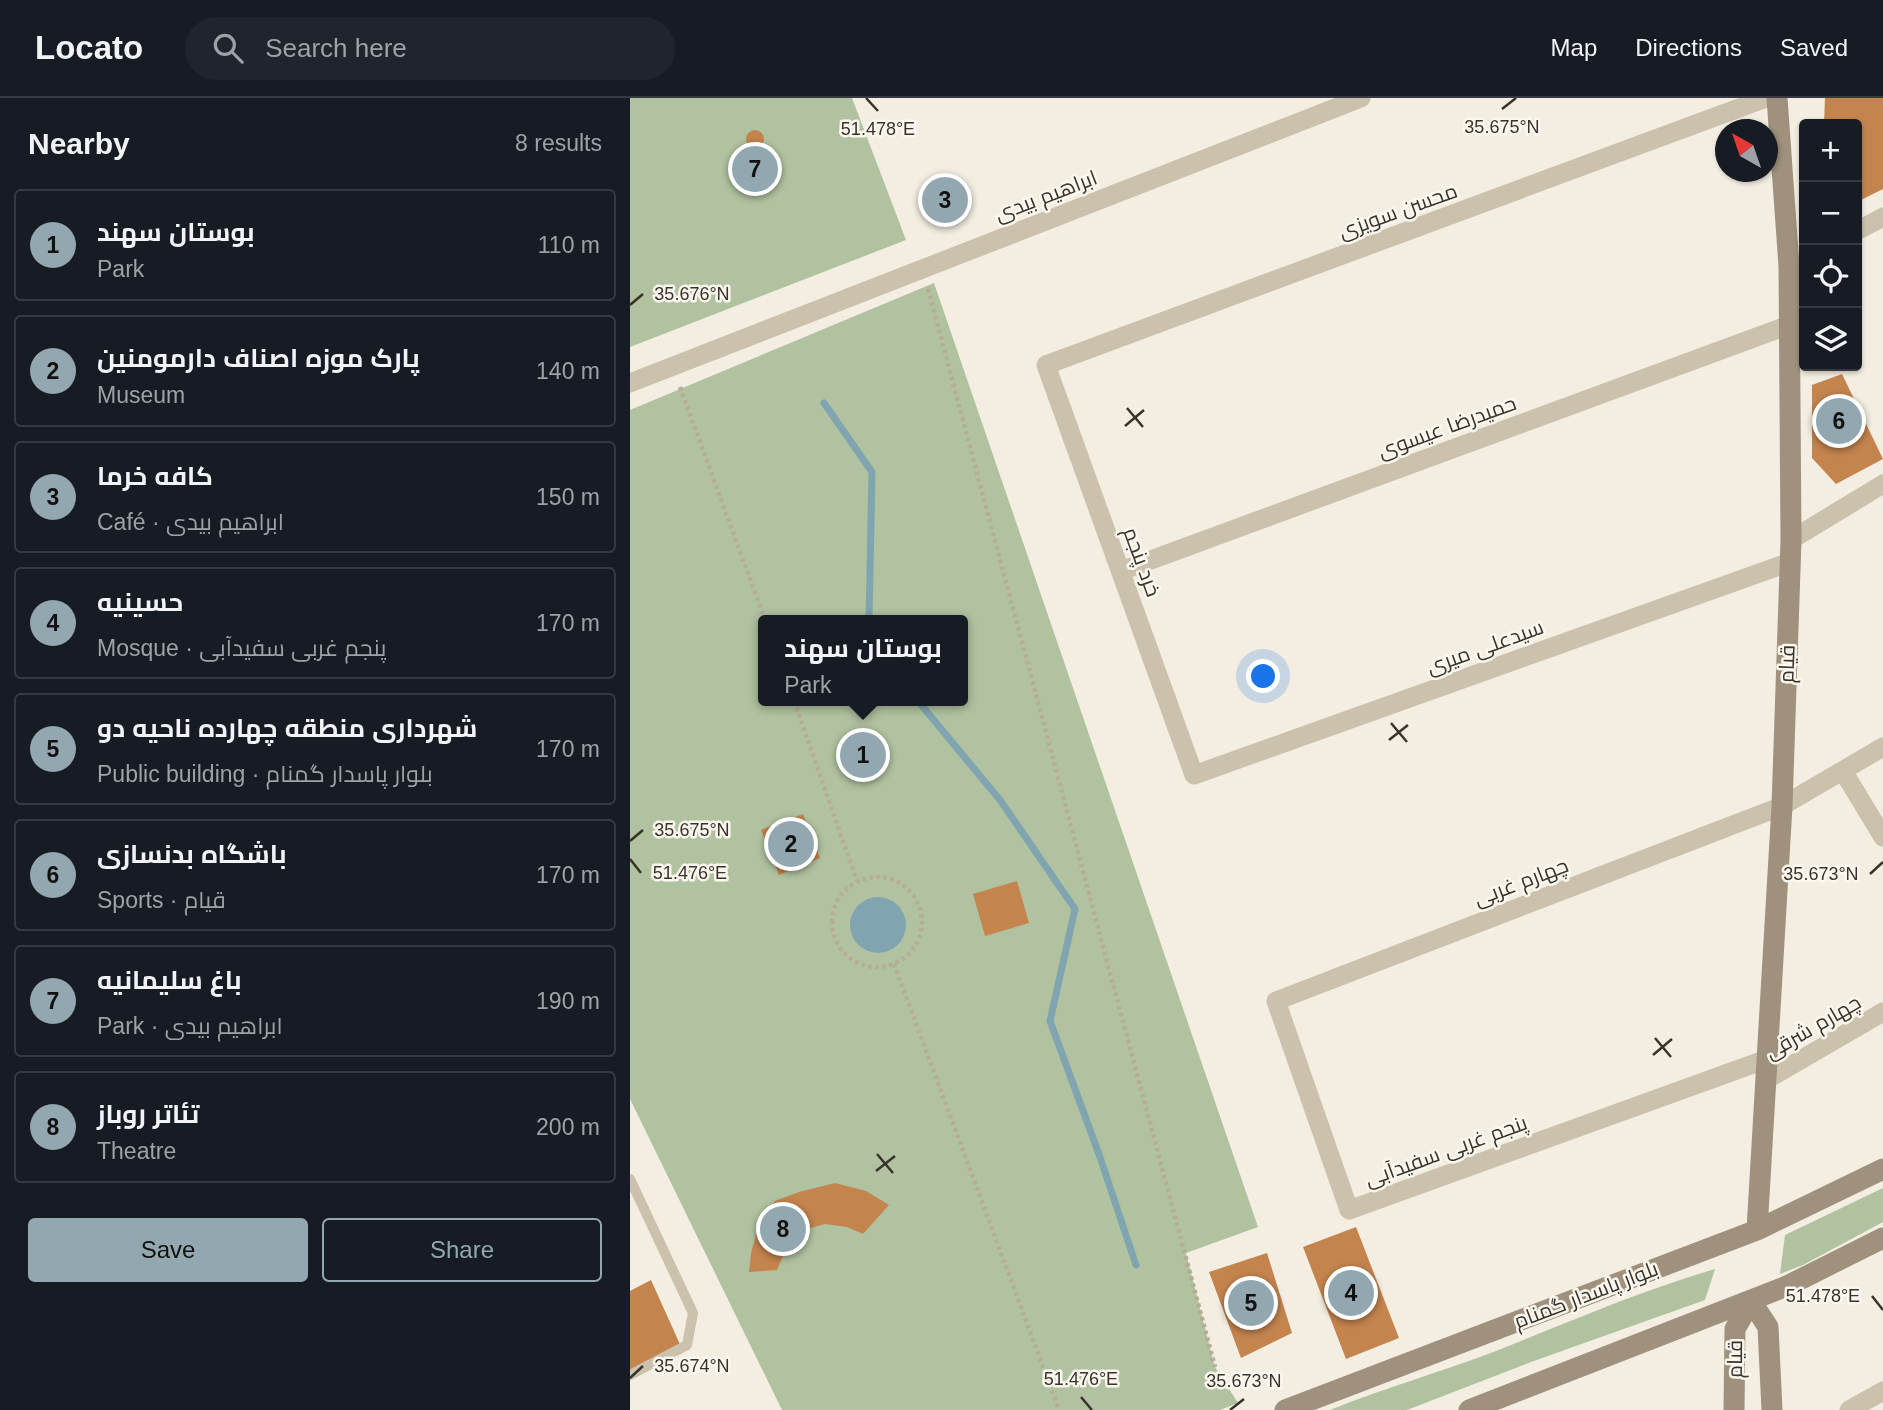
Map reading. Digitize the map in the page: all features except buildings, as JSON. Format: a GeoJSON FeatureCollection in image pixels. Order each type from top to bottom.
{"type":"FeatureCollection","features":[{"type":"Feature","properties":{"kind":"street","name":"ابراهیم بیدی"},"geometry":{"type":"LineString","coordinates":[[630,383],[1361,98]]}},
{"type":"Feature","properties":{"kind":"street","name":"محسن سویزی"},"geometry":{"type":"LineString","coordinates":[[1046,365],[1766,98]]}},
{"type":"Feature","properties":{"kind":"street","name":"قیام"},"geometry":{"type":"LineString","coordinates":[[1757,1230],[1782,806],[1791,540],[1789,325],[1797,262],[1777,98]]}},
{"type":"Feature","properties":{"kind":"street"},"geometry":{"type":"LineString","coordinates":[[1862,228],[1883,217]]}},
{"type":"Feature","properties":{"kind":"street","name":"حمیدرضا عیسوی"},"geometry":{"type":"LineString","coordinates":[[1121,571],[1789,325]]}},
{"type":"Feature","properties":{"kind":"street","name":"خرد پنجم"},"geometry":{"type":"LineString","coordinates":[[1046,365],[1194,775]]}},
{"type":"Feature","properties":{"kind":"street"},"geometry":{"type":"LineString","coordinates":[[1791,540],[1883,484]]}},
{"type":"Feature","properties":{"kind":"street","name":"سیدعلی میری"},"geometry":{"type":"LineString","coordinates":[[1194,775],[1790,562]]}},
{"type":"Feature","properties":{"kind":"street","name":"چهارم غربی"},"geometry":{"type":"LineString","coordinates":[[1276,1001],[1782,806],[1883,747]]}},
{"type":"Feature","properties":{"kind":"street"},"geometry":{"type":"LineString","coordinates":[[1843,771],[1883,837]]}},
{"type":"Feature","properties":{"kind":"street","name":"پنجم غربی سفیدآبی"},"geometry":{"type":"LineString","coordinates":[[1276,1001],[1349,1210],[1767,1070]]}},
{"type":"Feature","properties":{"kind":"street","name":"چهارم شرقی"},"geometry":{"type":"LineString","coordinates":[[1767,1070],[1883,1012]]}},
{"type":"Feature","properties":{"kind":"street","name":"بلوار پاسدار گمنام"},"geometry":{"type":"LineString","coordinates":[[1285,1410],[1757,1230],[1883,1169]]}},
{"type":"Feature","properties":{"kind":"street"},"geometry":{"type":"LineString","coordinates":[[1469,1410],[1751,1301],[1883,1238]]}},
{"type":"Feature","properties":{"kind":"street","name":"قیام"},"geometry":{"type":"LineString","coordinates":[[1734,1410],[1735,1329],[1751,1301],[1768,1327],[1772,1410]]}},
{"type":"Feature","properties":{"kind":"street"},"geometry":{"type":"LineString","coordinates":[[1849,1410],[1883,1391]]}},
{"type":"Feature","properties":{"kind":"lane"},"geometry":{"type":"LineString","coordinates":[[630,1178],[693,1313],[687,1345],[630,1375]]}},
{"type":"Feature","properties":{"kind":"path"},"geometry":{"type":"LineString","coordinates":[[923,268],[1215,1367]]}},
{"type":"Feature","properties":{"kind":"path"},"geometry":{"type":"LineString","coordinates":[[673,366],[763,615]]}},
{"type":"Feature","properties":{"kind":"path"},"geometry":{"type":"LineString","coordinates":[[796,706],[857,881]]}},
{"type":"Feature","properties":{"kind":"path"},"geometry":{"type":"LineString","coordinates":[[878,877],[899,882],[911,891],[919,903],[922,932],[907,957],[894,964],[879,968],[863,965],[850,959],[839,948],[831,918],[835,903],[844,890],[857,881],[878,877]]}},
{"type":"Feature","properties":{"kind":"path"},"geometry":{"type":"LineString","coordinates":[[894,964],[1059,1410]]}},
{"type":"Feature","properties":{"kind":"green space"},"geometry":{"type":"Polygon","coordinates":[[[630,98],[852,98],[906,240],[630,347],[630,98]]]}},
{"type":"Feature","properties":{"kind":"green space"},"geometry":{"type":"Polygon","coordinates":[[[934,283],[1258,1227],[1186,1253],[1215,1367],[1238,1403],[1220,1410],[782,1410],[630,1099],[630,410],[934,283]]]}},
{"type":"Feature","properties":{"kind":"green space"},"geometry":{"type":"Polygon","coordinates":[[[1883,1188],[1883,1222],[1803,1265],[1780,1274],[1785,1235],[1883,1188]]]}},
{"type":"Feature","properties":{"kind":"green space"},"geometry":{"type":"Polygon","coordinates":[[[1715,1269],[1705,1300],[1407,1410],[1330,1410],[1496,1351],[1632,1297],[1715,1269]]]}},
{"type":"Feature","properties":{"kind":"water"},"geometry":{"type":"Polygon","coordinates":[[[878,897],[889,899],[898,905],[904,914],[904,936],[898,945],[889,951],[878,953],[867,951],[858,945],[852,936],[850,925],[852,914],[858,905],[867,899],[878,897]]]}},
{"type":"Feature","properties":{"kind":"waterway"},"geometry":{"type":"LineString","coordinates":[[824,403],[872,472],[869,615]]}},
{"type":"Feature","properties":{"kind":"waterway"},"geometry":{"type":"LineString","coordinates":[[922,706],[1000,800],[1075,909],[1050,1021],[1136,1265]]}},
{"type":"Feature","properties":{"kind":"place","name":"باغ سلیمانیه"},"geometry":{"type":"Point","coordinates":[755,169]}},
{"type":"Feature","properties":{"kind":"place","name":"کافه خرما"},"geometry":{"type":"Point","coordinates":[945,200]}},
{"type":"Feature","properties":{"kind":"place","name":"باشگاه بدنسازی"},"geometry":{"type":"Point","coordinates":[1839,421]}},
{"type":"Feature","properties":{"kind":"place","name":"بوستان سهند"},"geometry":{"type":"Point","coordinates":[863,755]}},
{"type":"Feature","properties":{"kind":"place","name":"پارک موزه اصناف دارمومنین"},"geometry":{"type":"Point","coordinates":[791,844]}},
{"type":"Feature","properties":{"kind":"place","name":"تئاتر روباز"},"geometry":{"type":"Point","coordinates":[783,1229]}},
{"type":"Feature","properties":{"kind":"place","name":"حسینیه"},"geometry":{"type":"Point","coordinates":[1351,1293]}},
{"type":"Feature","properties":{"kind":"place","name":"شهرداری منطقه چهارده ناحیه دو"},"geometry":{"type":"Point","coordinates":[1251,1303]}}]}
